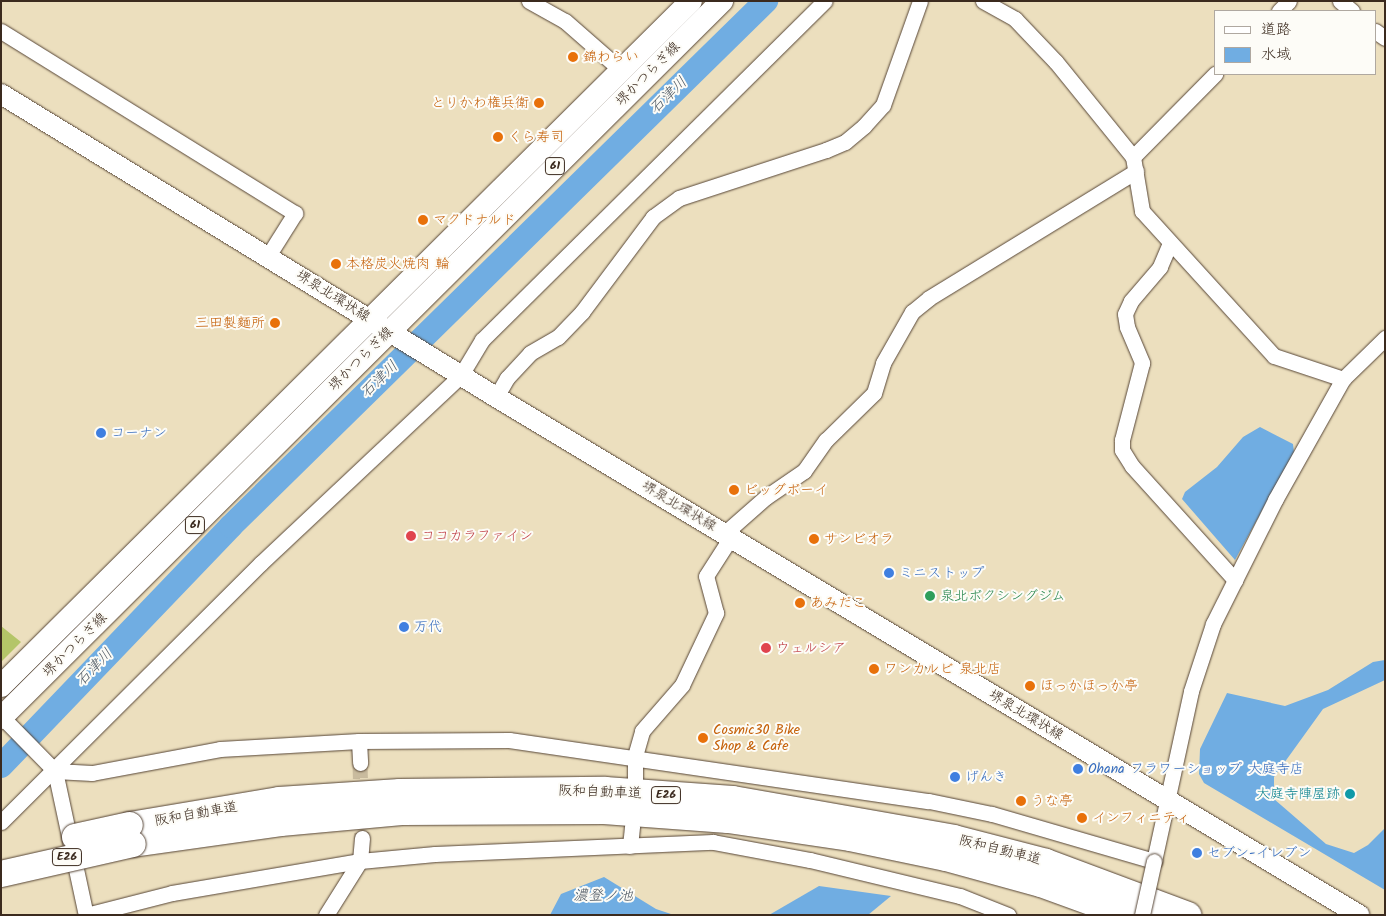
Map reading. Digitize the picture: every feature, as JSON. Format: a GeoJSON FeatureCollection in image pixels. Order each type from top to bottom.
{"type":"FeatureCollection","features":[{"type":"Feature","properties":{"kind":"highway","name":"阪和自動車道"},"geometry":{"type":"LineString","coordinates":[[1,856],[131,834],[279,800],[400,792],[605,790],[734,800],[954,838],[1046,862],[1188,915]]}},
{"type":"Feature","properties":{"kind":"highway","name":"阪和自動車道"},"geometry":{"type":"LineString","coordinates":[[1,874],[71,855],[131,834],[402,812],[604,811],[728,820],[850,838],[956,860],[1041,884],[1126,915]]}},
{"type":"Feature","properties":{"kind":"main road","name":"堺かつらぎ線"},"geometry":{"type":"LineString","coordinates":[[1,686],[389,331],[621,70],[691,1]]}},
{"type":"Feature","properties":{"kind":"main road","name":"堺かつらぎ線"},"geometry":{"type":"LineString","coordinates":[[4,719],[389,331],[722,1]]}},
{"type":"Feature","properties":{"kind":"main road","name":"堺泉北環状線"},"geometry":{"type":"LineString","coordinates":[[1,94],[496,397],[1359,915]]}},
{"type":"Feature","properties":{"kind":"street"},"geometry":{"type":"LineString","coordinates":[[530,1],[565,21],[621,70]]}},
{"type":"Feature","properties":{"kind":"street"},"geometry":{"type":"LineString","coordinates":[[1,822],[55,771],[261,562],[455,371],[482,340],[825,1]]}},
{"type":"Feature","properties":{"kind":"street"},"geometry":{"type":"LineString","coordinates":[[496,397],[507,378],[530,353],[558,337],[582,312],[653,217],[679,198],[826,150],[845,142],[864,126],[883,105],[920,1]]}},
{"type":"Feature","properties":{"kind":"street"},"geometry":{"type":"LineString","coordinates":[[983,1],[1015,19],[1032,34],[1135,164],[1142,211],[1274,356],[1343,379]]}},
{"type":"Feature","properties":{"kind":"street"},"geometry":{"type":"LineString","coordinates":[[1280,10],[1289,1]]}},
{"type":"Feature","properties":{"kind":"street"},"geometry":{"type":"LineString","coordinates":[[1340,1],[1351,10]]}},
{"type":"Feature","properties":{"kind":"street"},"geometry":{"type":"LineString","coordinates":[[1,31],[295,213],[268,256]]}},
{"type":"Feature","properties":{"kind":"street"},"geometry":{"type":"LineString","coordinates":[[635,779],[635,756],[642,732],[682,685],[716,613],[706,576],[728,535],[766,497],[804,471],[826,440],[874,393],[883,363],[912,312],[929,298],[1135,164],[1214,75]]}},
{"type":"Feature","properties":{"kind":"street"},"geometry":{"type":"LineString","coordinates":[[1170,243],[1160,267],[1131,301],[1125,314],[1127,327],[1142,364],[1122,440],[1122,450],[1132,466],[1235,580]]}},
{"type":"Feature","properties":{"kind":"street"},"geometry":{"type":"LineString","coordinates":[[1142,915],[1169,800],[1191,691],[1213,624],[1275,500],[1343,379],[1385,338]]}},
{"type":"Feature","properties":{"kind":"street"},"geometry":{"type":"LineString","coordinates":[[4,719],[55,771],[86,915],[172,893],[360,861],[436,854],[712,842],[810,860],[960,896],[1008,915]]}},
{"type":"Feature","properties":{"kind":"street"},"geometry":{"type":"LineString","coordinates":[[55,771],[92,773],[220,749],[359,741],[508,740],[635,756],[947,805],[992,814],[1154,861]]}},
{"type":"Feature","properties":{"kind":"street"},"geometry":{"type":"LineString","coordinates":[[359,741],[360,763]]}},
{"type":"Feature","properties":{"kind":"street"},"geometry":{"type":"LineString","coordinates":[[630,846],[632,826]]}},
{"type":"Feature","properties":{"kind":"street"},"geometry":{"type":"LineString","coordinates":[[326,915],[360,861],[362,838]]}},
{"type":"Feature","properties":{"kind":"green space"},"geometry":{"type":"Polygon","coordinates":[[[1,626],[21,642],[1,662],[1,626]]]}},
{"type":"Feature","properties":{"kind":"water"},"geometry":{"type":"Polygon","coordinates":[[[1260,427],[1293,444],[1294,452],[1235,560],[1182,499],[1185,492],[1217,467],[1243,437],[1260,427]]]}},
{"type":"Feature","properties":{"kind":"water"},"geometry":{"type":"Polygon","coordinates":[[[1385,660],[1385,680],[1323,709],[1274,777],[1274,799],[1326,844],[1354,853],[1368,845],[1385,828],[1385,890],[1204,783],[1199,774],[1200,749],[1227,693],[1285,706],[1328,690],[1373,662],[1385,660]]]}},
{"type":"Feature","properties":{"kind":"water","name":"濃登ノ池"},"geometry":{"type":"Polygon","coordinates":[[[604,877],[656,909],[674,915],[550,915],[561,894],[604,877]]]}},
{"type":"Feature","properties":{"kind":"water"},"geometry":{"type":"Polygon","coordinates":[[[819,886],[891,896],[868,915],[769,915],[819,886]]]}},
{"type":"Feature","properties":{"kind":"waterway","name":"石津川"},"geometry":{"type":"LineString","coordinates":[[1,766],[231,526],[766,1]]}},
{"type":"Feature","properties":{"kind":"tunnel"},"geometry":{"type":"LineString","coordinates":[[360,763],[362,838]]}},
{"type":"Feature","properties":{"kind":"place","name":"錦わらい"},"geometry":{"type":"Point","coordinates":[573,57]}},
{"type":"Feature","properties":{"kind":"place","name":"とりかわ権兵衛"},"geometry":{"type":"Point","coordinates":[539,103]}},
{"type":"Feature","properties":{"kind":"place","name":"くら寿司"},"geometry":{"type":"Point","coordinates":[498,137]}},
{"type":"Feature","properties":{"kind":"place","name":"マクドナルド"},"geometry":{"type":"Point","coordinates":[423,220]}},
{"type":"Feature","properties":{"kind":"place","name":"本格炭火焼肉 輪"},"geometry":{"type":"Point","coordinates":[336,264]}},
{"type":"Feature","properties":{"kind":"place","name":"三田製麵所"},"geometry":{"type":"Point","coordinates":[275,323]}},
{"type":"Feature","properties":{"kind":"place","name":"コーナン"},"geometry":{"type":"Point","coordinates":[101,433]}},
{"type":"Feature","properties":{"kind":"place","name":"ビッグボーイ"},"geometry":{"type":"Point","coordinates":[734,490]}},
{"type":"Feature","properties":{"kind":"place","name":"ココカラファイン"},"geometry":{"type":"Point","coordinates":[411,536]}},
{"type":"Feature","properties":{"kind":"place","name":"サンビオラ"},"geometry":{"type":"Point","coordinates":[814,539]}},
{"type":"Feature","properties":{"kind":"place","name":"ミニストップ"},"geometry":{"type":"Point","coordinates":[889,573]}},
{"type":"Feature","properties":{"kind":"place","name":"泉北ボクシングジム"},"geometry":{"type":"Point","coordinates":[930,596]}},
{"type":"Feature","properties":{"kind":"place","name":"あみだこ"},"geometry":{"type":"Point","coordinates":[800,603]}},
{"type":"Feature","properties":{"kind":"place","name":"万代"},"geometry":{"type":"Point","coordinates":[404,627]}},
{"type":"Feature","properties":{"kind":"place","name":"ウェルシア"},"geometry":{"type":"Point","coordinates":[766,648]}},
{"type":"Feature","properties":{"kind":"place","name":"ワンカルビ 泉北店"},"geometry":{"type":"Point","coordinates":[874,669]}},
{"type":"Feature","properties":{"kind":"place","name":"ほっかほっか亭"},"geometry":{"type":"Point","coordinates":[1030,686]}},
{"type":"Feature","properties":{"kind":"place","name":"Cosmic30 Bike Shop & Cafe"},"geometry":{"type":"Point","coordinates":[703,738]}},
{"type":"Feature","properties":{"kind":"place","name":"Ohana フラワーショップ 大庭寺店"},"geometry":{"type":"Point","coordinates":[1078,769]}},
{"type":"Feature","properties":{"kind":"place","name":"げんき"},"geometry":{"type":"Point","coordinates":[955,777]}},
{"type":"Feature","properties":{"kind":"place","name":"大庭寺陣屋跡"},"geometry":{"type":"Point","coordinates":[1350,794]}},
{"type":"Feature","properties":{"kind":"place","name":"うな亭"},"geometry":{"type":"Point","coordinates":[1021,801]}},
{"type":"Feature","properties":{"kind":"place","name":"インフィニティ"},"geometry":{"type":"Point","coordinates":[1082,818]}},
{"type":"Feature","properties":{"kind":"place","name":"セブン-イレブン"},"geometry":{"type":"Point","coordinates":[1197,853]}}]}
